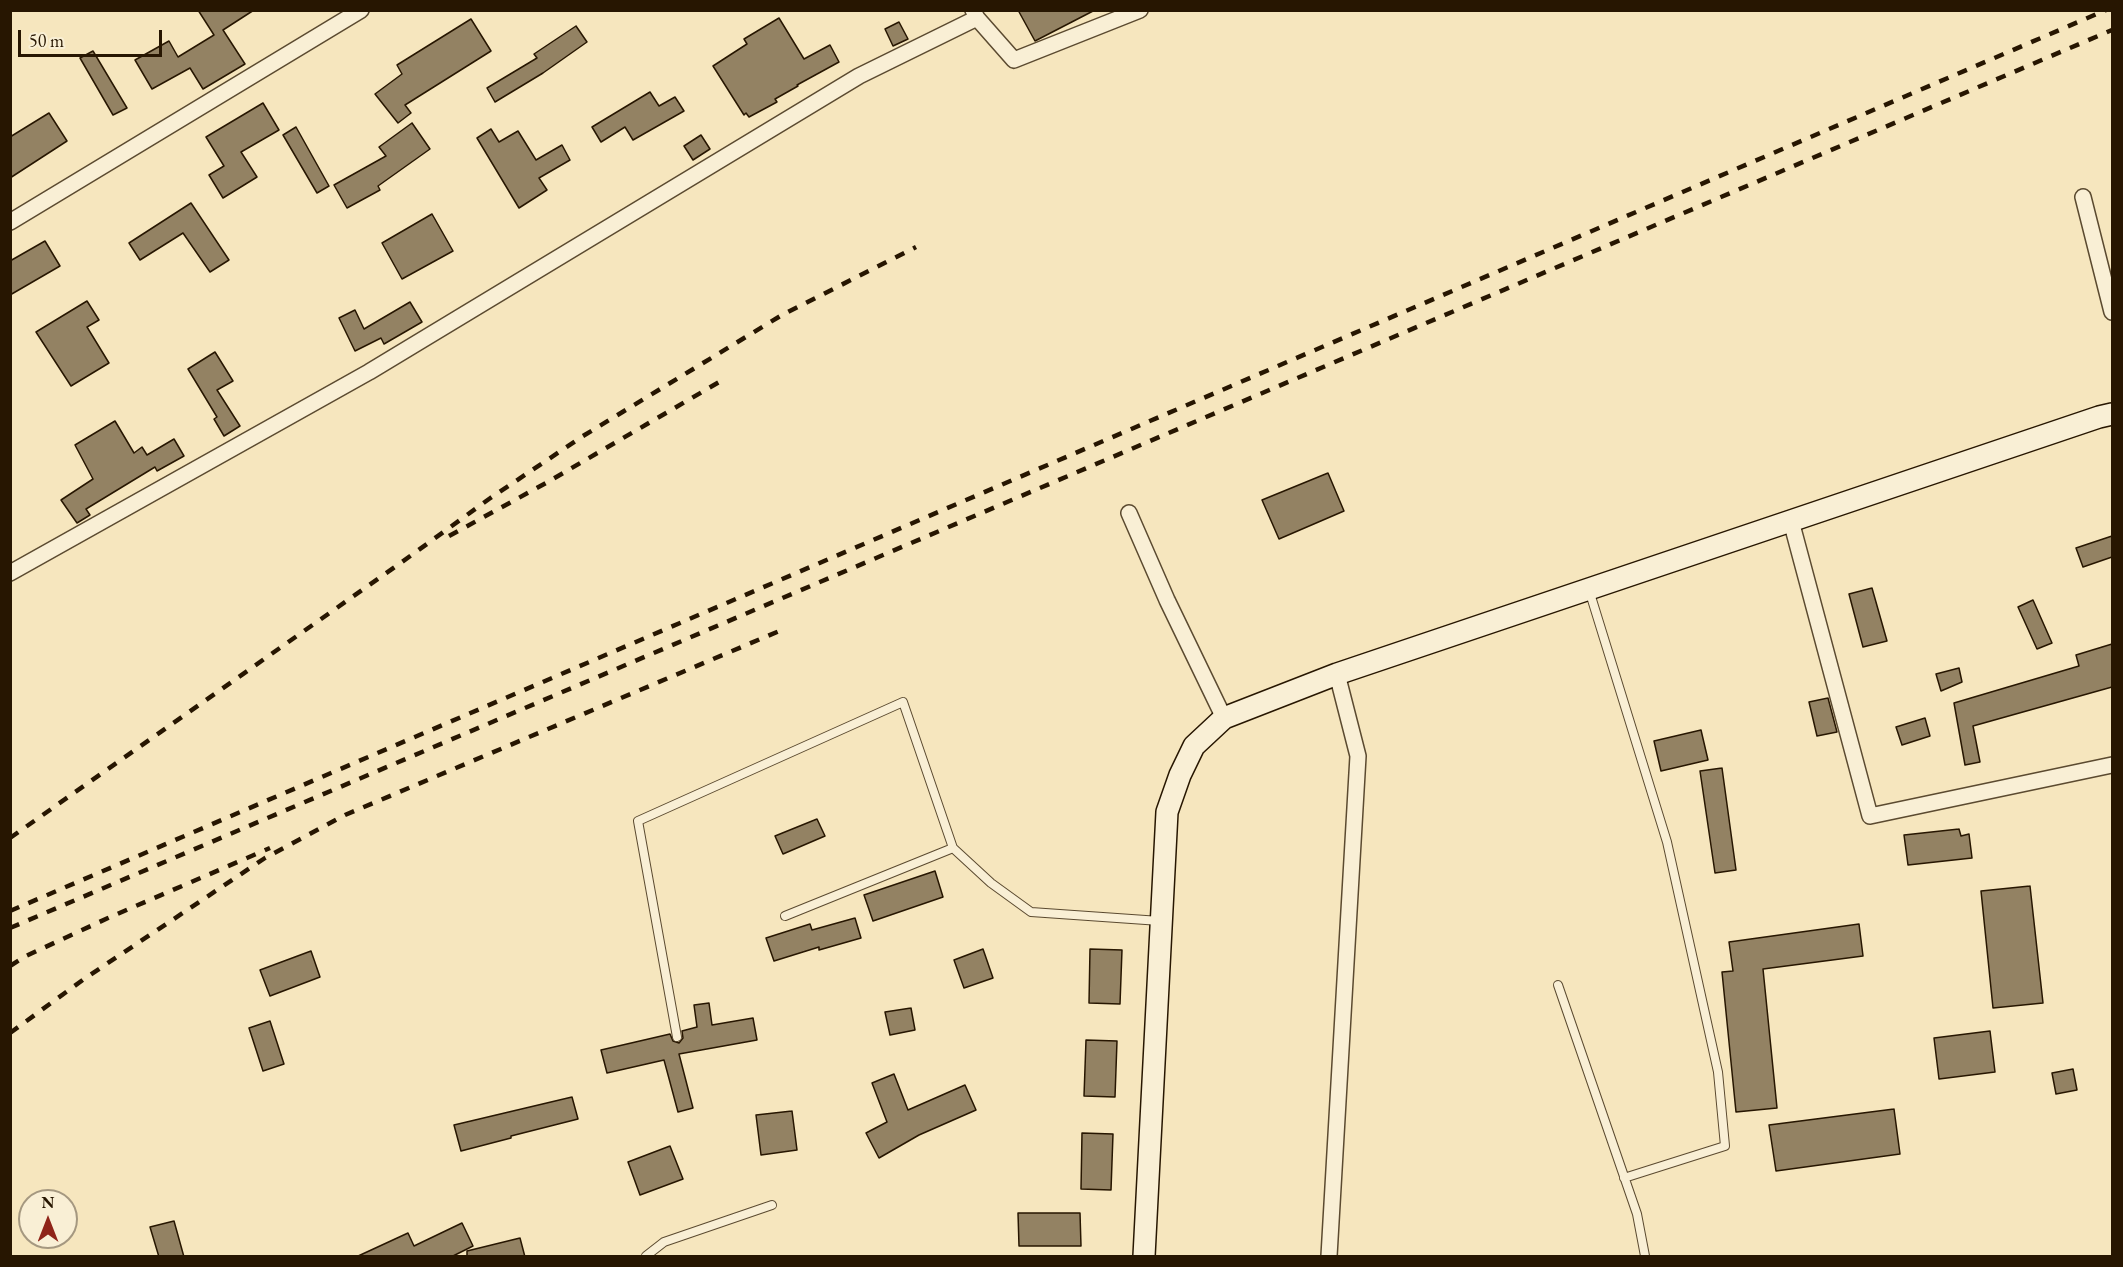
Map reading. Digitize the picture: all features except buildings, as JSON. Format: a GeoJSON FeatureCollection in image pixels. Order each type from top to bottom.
{"type":"FeatureCollection","features":[{"type":"Feature","properties":{"kind":"street"},"geometry":{"type":"LineString","coordinates":[[10,222],[362,10]]}},
{"type":"Feature","properties":{"kind":"street"},"geometry":{"type":"LineString","coordinates":[[10,573],[369,372],[859,76],[975,14],[1014,60],[1140,10]]}},
{"type":"Feature","properties":{"kind":"street"},"geometry":{"type":"LineString","coordinates":[[2083,197],[2108,278],[2112,312]]}},
{"type":"Feature","properties":{"kind":"street"},"geometry":{"type":"LineString","coordinates":[[1144,1257],[1167,812],[1180,775],[1194,746],[1224,718],[1337,674],[2112,414]]}},
{"type":"Feature","properties":{"kind":"street"},"geometry":{"type":"LineString","coordinates":[[1130,513],[1167,600],[1224,718]]}},
{"type":"Feature","properties":{"kind":"street"},"geometry":{"type":"LineString","coordinates":[[1791,521],[1870,816],[2112,765]]}},
{"type":"Feature","properties":{"kind":"street"},"geometry":{"type":"LineString","coordinates":[[1329,1257],[1358,756],[1337,674]]}},
{"type":"Feature","properties":{"kind":"lane"},"geometry":{"type":"LineString","coordinates":[[1589,589],[1666,842],[1718,1072],[1725,1146],[1624,1178]]}},
{"type":"Feature","properties":{"kind":"lane"},"geometry":{"type":"LineString","coordinates":[[677,1037],[638,821],[903,702],[953,848],[991,883],[1031,912],[1162,921]]}},
{"type":"Feature","properties":{"kind":"lane"},"geometry":{"type":"LineString","coordinates":[[785,916],[953,848]]}},
{"type":"Feature","properties":{"kind":"lane"},"geometry":{"type":"LineString","coordinates":[[1558,985],[1637,1214],[1645,1257]]}},
{"type":"Feature","properties":{"kind":"lane"},"geometry":{"type":"LineString","coordinates":[[646,1257],[664,1242],[772,1205]]}},
{"type":"Feature","properties":{"kind":"railway"},"geometry":{"type":"LineString","coordinates":[[10,911],[2106,10]]}},
{"type":"Feature","properties":{"kind":"railway"},"geometry":{"type":"LineString","coordinates":[[10,928],[2112,30]]}},
{"type":"Feature","properties":{"kind":"railway"},"geometry":{"type":"LineString","coordinates":[[10,838],[489,499],[583,436],[782,315],[916,247]]}},
{"type":"Feature","properties":{"kind":"railway"},"geometry":{"type":"LineString","coordinates":[[449,536],[546,483],[726,378]]}},
{"type":"Feature","properties":{"kind":"railway"},"geometry":{"type":"LineString","coordinates":[[10,1033],[84,979],[265,858],[345,815],[784,629]]}},
{"type":"Feature","properties":{"kind":"railway"},"geometry":{"type":"LineString","coordinates":[[10,966],[26,956],[108,918],[270,848]]}}]}
